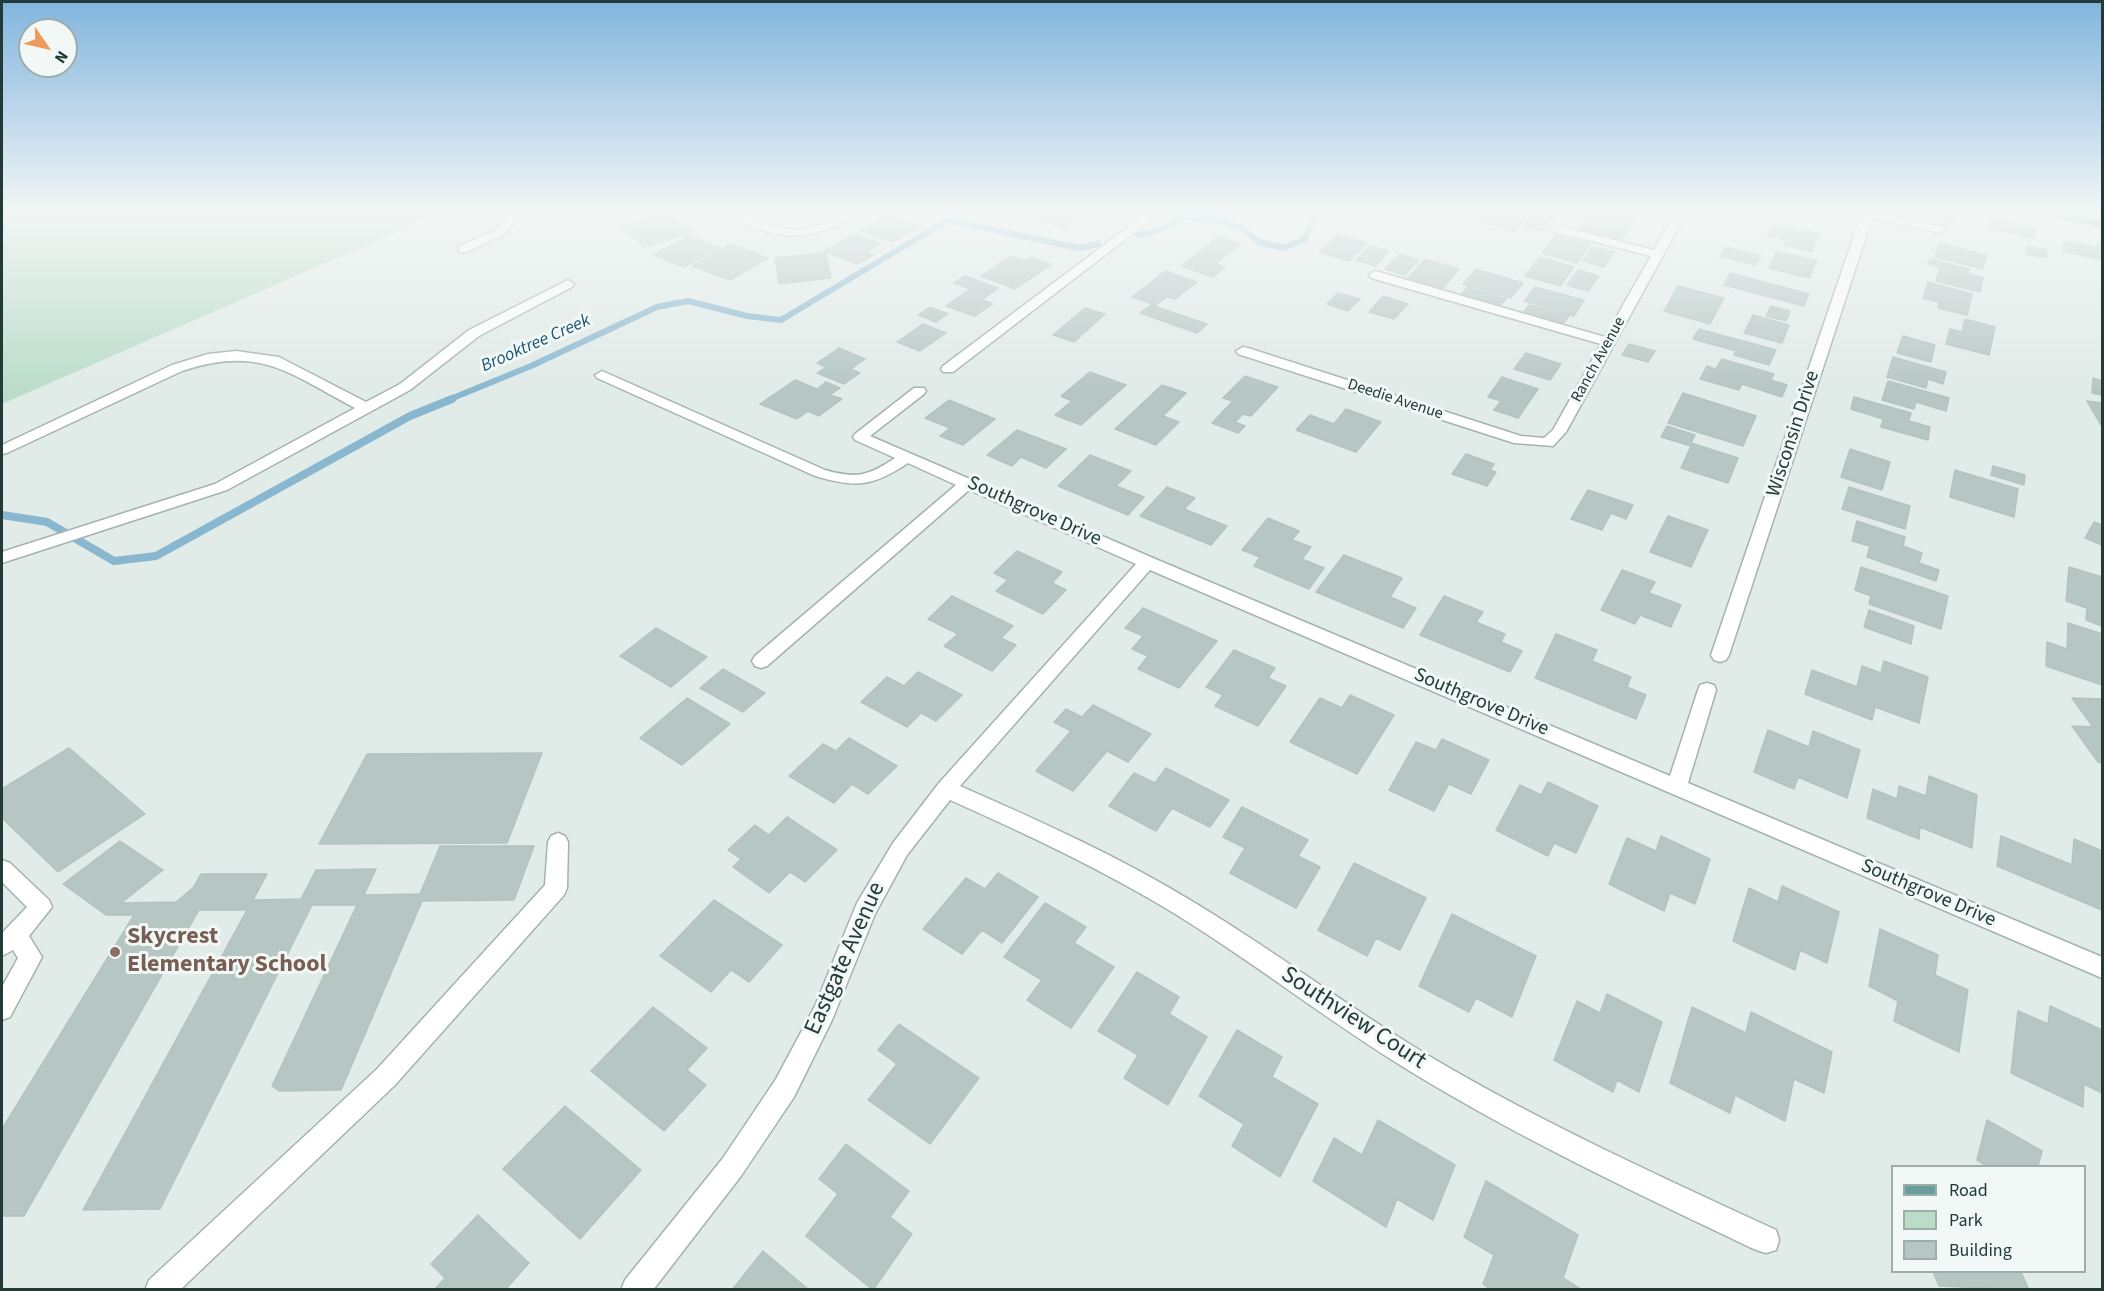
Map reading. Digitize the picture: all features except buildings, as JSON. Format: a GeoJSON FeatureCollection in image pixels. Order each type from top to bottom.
{"type":"FeatureCollection","features":[{"type":"Feature","properties":{"kind":"street"},"geometry":{"type":"LineString","coordinates":[[948,369],[1076,272]]}},
{"type":"Feature","properties":{"kind":"street","name":"Ranch Avenue"},"geometry":{"type":"LineString","coordinates":[[1548,443],[1559,432],[1648,272]]}},
{"type":"Feature","properties":{"kind":"street","name":"Wisconsin Drive"},"geometry":{"type":"LineString","coordinates":[[1720,655],[1847,272]]}},
{"type":"Feature","properties":{"kind":"street"},"geometry":{"type":"LineString","coordinates":[[1375,275],[1608,342]]}},
{"type":"Feature","properties":{"kind":"street"},"geometry":{"type":"LineString","coordinates":[[2,558],[221,486],[405,387],[474,333],[568,284]]}},
{"type":"Feature","properties":{"kind":"street","name":"Deedie Avenue"},"geometry":{"type":"LineString","coordinates":[[1243,351],[1519,440],[1548,443]]}},
{"type":"Feature","properties":{"kind":"street"},"geometry":{"type":"LineString","coordinates":[[2,450],[177,368],[208,358],[236,355],[274,360],[366,408]]}},
{"type":"Feature","properties":{"kind":"street"},"geometry":{"type":"LineString","coordinates":[[602,375],[820,472],[846,481],[861,482],[876,478],[907,457]]}},
{"type":"Feature","properties":{"kind":"street","name":"Southgrove Drive"},"geometry":{"type":"LineString","coordinates":[[920,391],[860,436],[1148,562],[2103,968]]}},
{"type":"Feature","properties":{"kind":"street"},"geometry":{"type":"LineString","coordinates":[[761,661],[968,483]]}},
{"type":"Feature","properties":{"kind":"street","name":"Eastgate Avenue"},"geometry":{"type":"LineString","coordinates":[[635,1290],[702,1207],[762,1126],[785,1088],[824,1012],[850,943],[882,879],[900,849],[946,789],[1148,562]]}},
{"type":"Feature","properties":{"kind":"street"},"geometry":{"type":"LineString","coordinates":[[1677,786],[1707,690]]}},
{"type":"Feature","properties":{"kind":"street","name":"Southview Court"},"geometry":{"type":"LineString","coordinates":[[946,789],[1068,844],[1146,885],[1220,931],[1420,1064],[1521,1121],[1766,1240]]}},
{"type":"Feature","properties":{"kind":"street"},"geometry":{"type":"LineString","coordinates":[[159,1290],[386,1077],[556,888],[558,842]]}},
{"type":"Feature","properties":{"kind":"street"},"geometry":{"type":"LineString","coordinates":[[2,869],[41,907],[8,941],[31,957],[2,1009]]}},
{"type":"Feature","properties":{"kind":"green space"},"geometry":{"type":"Polygon","coordinates":[[[2,272],[304,272],[2,404],[2,272]]]}},
{"type":"Feature","properties":{"kind":"waterway","name":"Brooktree Creek"},"geometry":{"type":"LineString","coordinates":[[448,400],[531,366],[657,307],[688,301],[747,316],[781,320],[861,272]]}},
{"type":"Feature","properties":{"kind":"waterway","name":"Brooktree Creek"},"geometry":{"type":"LineString","coordinates":[[2,515],[47,522],[114,561],[156,556],[410,416],[452,399]]}},
{"type":"Feature","properties":{"kind":"place","name":"Skycrest Elementary School"},"geometry":{"type":"Point","coordinates":[115,952]}}]}
